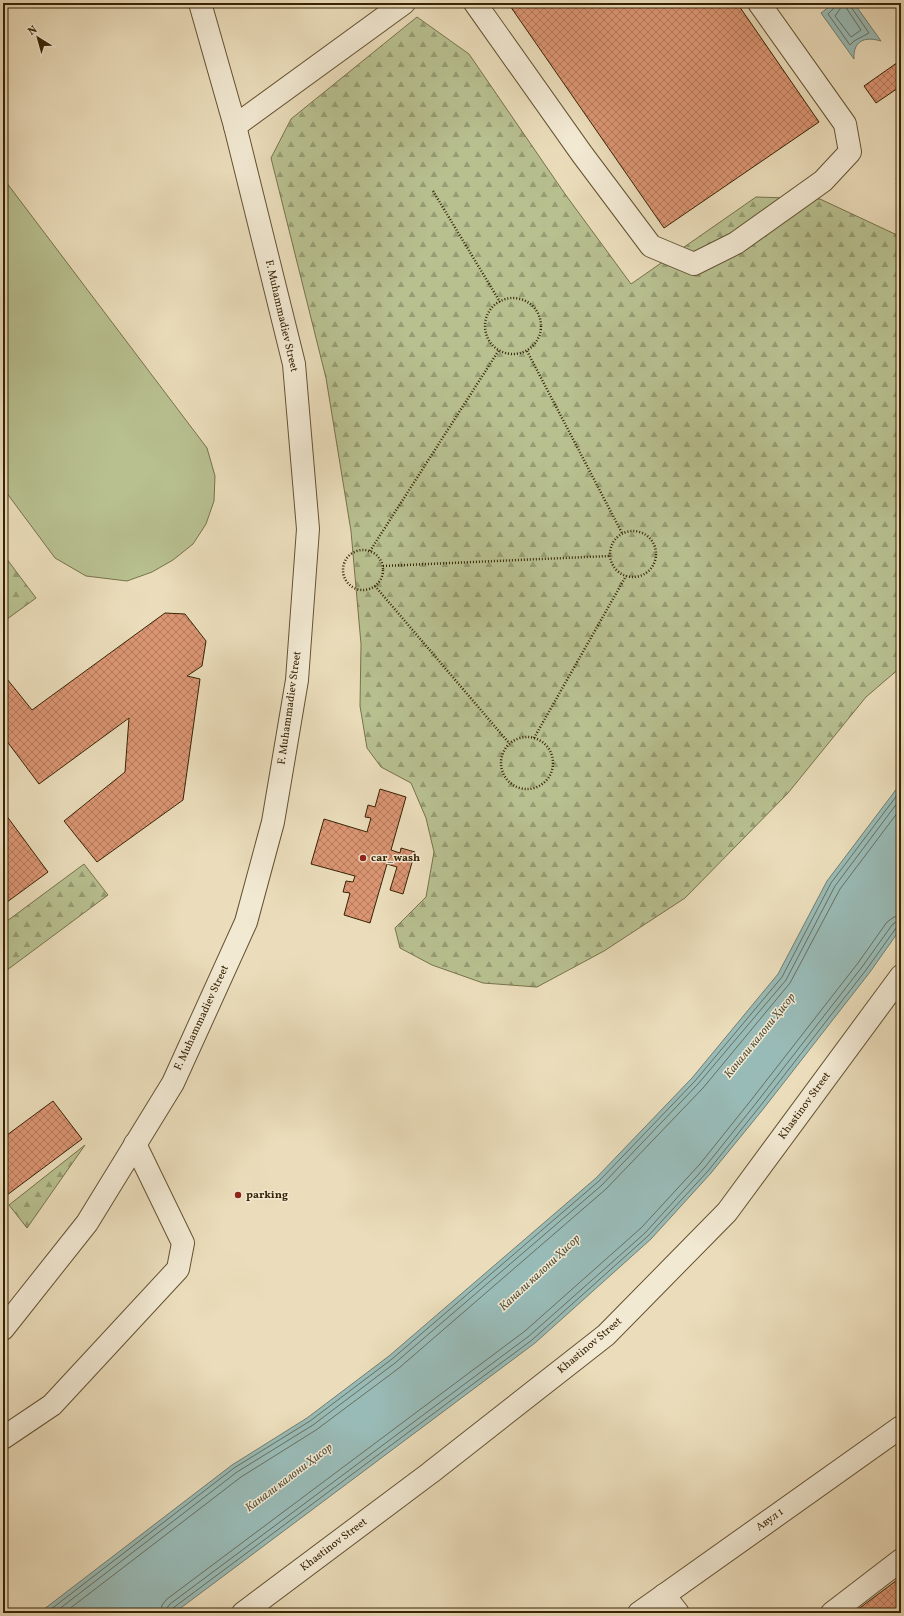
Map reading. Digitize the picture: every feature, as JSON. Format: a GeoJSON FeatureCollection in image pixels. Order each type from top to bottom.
{"type":"FeatureCollection","features":[{"type":"Feature","properties":{"kind":"street","name":"F. Muhammadiev Street"},"geometry":{"type":"LineString","coordinates":[[3,1329],[87,1223],[173,1083],[246,922],[273,822],[297,680],[308,529],[294,364],[235,126],[200,3]]}},
{"type":"Feature","properties":{"kind":"street"},"geometry":{"type":"LineString","coordinates":[[235,126],[404,3]]}},
{"type":"Feature","properties":{"kind":"street"},"geometry":{"type":"LineString","coordinates":[[476,3],[582,154],[651,246],[694,264],[736,243],[823,181],[850,152],[845,124],[759,3]]}},
{"type":"Feature","properties":{"kind":"street","name":"Khastinov Street"},"geometry":{"type":"LineString","coordinates":[[243,1613],[430,1474],[606,1335],[727,1212],[901,976]]}},
{"type":"Feature","properties":{"kind":"street"},"geometry":{"type":"LineString","coordinates":[[3,1438],[52,1405],[178,1269],[183,1243],[135,1144]]}},
{"type":"Feature","properties":{"kind":"street","name":"Авул 1"},"geometry":{"type":"LineString","coordinates":[[639,1613],[901,1426]]}},
{"type":"Feature","properties":{"kind":"street"},"geometry":{"type":"LineString","coordinates":[[832,1613],[901,1560]]}},
{"type":"Feature","properties":{"kind":"street"},"geometry":{"type":"LineString","coordinates":[[664,1596],[678,1613]]}},
{"type":"Feature","properties":{"kind":"path"},"geometry":{"type":"LineString","coordinates":[[433,191],[500,302]]}},
{"type":"Feature","properties":{"kind":"path"},"geometry":{"type":"LineString","coordinates":[[509,299],[519,299],[532,306],[540,317],[541,327],[539,336],[534,345],[527,351],[518,354],[508,354],[491,344],[487,335],[487,316],[500,302],[509,299]]}},
{"type":"Feature","properties":{"kind":"path"},"geometry":{"type":"LineString","coordinates":[[370,551],[499,350]]}},
{"type":"Feature","properties":{"kind":"path"},"geometry":{"type":"LineString","coordinates":[[527,351],[622,533]]}},
{"type":"Feature","properties":{"kind":"path"},"geometry":{"type":"LineString","coordinates":[[631,530],[640,532],[648,536],[654,543],[656,552],[655,561],[651,569],[644,575],[635,577],[626,576],[618,572],[612,564],[609,556],[611,546],[615,538],[622,533],[631,530]]}},
{"type":"Feature","properties":{"kind":"path"},"geometry":{"type":"LineString","coordinates":[[358,550],[370,551],[378,557],[383,566],[382,578],[375,586],[360,590],[351,586],[345,579],[343,570],[345,562],[350,554],[358,550]]}},
{"type":"Feature","properties":{"kind":"path"},"geometry":{"type":"LineString","coordinates":[[383,566],[609,556]]}},
{"type":"Feature","properties":{"kind":"path"},"geometry":{"type":"LineString","coordinates":[[534,738],[626,576]]}},
{"type":"Feature","properties":{"kind":"path"},"geometry":{"type":"LineString","coordinates":[[375,586],[509,743]]}},
{"type":"Feature","properties":{"kind":"path"},"geometry":{"type":"LineString","coordinates":[[528,736],[534,738],[538,738],[552,753],[553,764],[551,774],[545,782],[536,788],[526,789],[507,781],[502,772],[500,762],[503,752],[509,743],[518,738],[528,736]]}},
{"type":"Feature","properties":{"kind":"green space"},"geometry":{"type":"Polygon","coordinates":[[[417,17],[469,54],[565,194],[631,284],[756,197],[820,199],[897,235],[901,241],[901,667],[866,697],[788,793],[685,898],[604,951],[537,987],[483,983],[432,965],[400,948],[395,928],[426,897],[434,852],[426,818],[411,783],[381,767],[367,748],[360,706],[361,644],[351,531],[326,378],[271,158],[291,119],[417,17]]]}},
{"type":"Feature","properties":{"kind":"green space"},"geometry":{"type":"Polygon","coordinates":[[[3,178],[207,448],[215,476],[214,501],[206,524],[193,544],[173,560],[152,572],[127,581],[86,576],[55,558],[3,488],[3,178]]]}},
{"type":"Feature","properties":{"kind":"green space"},"geometry":{"type":"Polygon","coordinates":[[[3,554],[36,598],[3,622],[3,554]]]}},
{"type":"Feature","properties":{"kind":"green space"},"geometry":{"type":"Polygon","coordinates":[[[84,864],[108,895],[3,973],[3,924],[84,864]]]}},
{"type":"Feature","properties":{"kind":"green space"},"geometry":{"type":"Polygon","coordinates":[[[85,1145],[27,1228],[9,1205],[85,1145]]]}},
{"type":"Feature","properties":{"kind":"water"},"geometry":{"type":"Polygon","coordinates":[[[834,3],[854,3],[881,41],[869,39],[861,41],[855,48],[854,59],[821,13],[834,3]]]}},
{"type":"Feature","properties":{"kind":"water","name":"Канали калони Ҳисор"},"geometry":{"type":"Polygon","coordinates":[[[901,783],[901,928],[870,972],[764,1108],[711,1173],[651,1239],[535,1343],[174,1613],[39,1613],[232,1465],[307,1418],[389,1356],[596,1178],[692,1078],[778,974],[827,881],[901,783]]]}},
{"type":"Feature","properties":{"kind":"building"},"geometry":{"type":"Polygon","coordinates":[[[508,3],[737,3],[819,122],[664,228],[508,3]]]}},
{"type":"Feature","properties":{"kind":"building"},"geometry":{"type":"Polygon","coordinates":[[[901,60],[901,86],[876,103],[864,86],[901,60]]]}},
{"type":"Feature","properties":{"kind":"building"},"geometry":{"type":"Polygon","coordinates":[[[901,174],[901,186],[896,178],[901,174]]]}},
{"type":"Feature","properties":{"kind":"building"},"geometry":{"type":"Polygon","coordinates":[[[165,613],[185,614],[206,641],[202,666],[187,676],[200,679],[183,800],[97,862],[64,821],[125,772],[129,718],[39,784],[3,736],[3,674],[32,710],[165,613]]]}},
{"type":"Feature","properties":{"kind":"building","name":"car_wash"},"geometry":{"type":"Polygon","coordinates":[[[380,789],[406,797],[391,850],[400,853],[401,848],[415,852],[403,894],[390,890],[397,867],[387,864],[370,923],[344,915],[350,893],[343,892],[346,881],[353,882],[355,876],[311,864],[324,819],[367,832],[371,818],[365,817],[368,805],[375,807],[380,789]]]}},
{"type":"Feature","properties":{"kind":"building"},"geometry":{"type":"Polygon","coordinates":[[[3,811],[48,872],[3,905],[3,811]]]}},
{"type":"Feature","properties":{"kind":"building"},"geometry":{"type":"Polygon","coordinates":[[[53,1101],[82,1139],[3,1198],[3,1138],[53,1101]]]}},
{"type":"Feature","properties":{"kind":"building"},"geometry":{"type":"Polygon","coordinates":[[[901,1577],[901,1613],[853,1613],[901,1577]]]}},
{"type":"Feature","properties":{"kind":"place","name":"car_wash"},"geometry":{"type":"Point","coordinates":[363,858]}},
{"type":"Feature","properties":{"kind":"place","name":"parking"},"geometry":{"type":"Point","coordinates":[238,1195]}}]}
